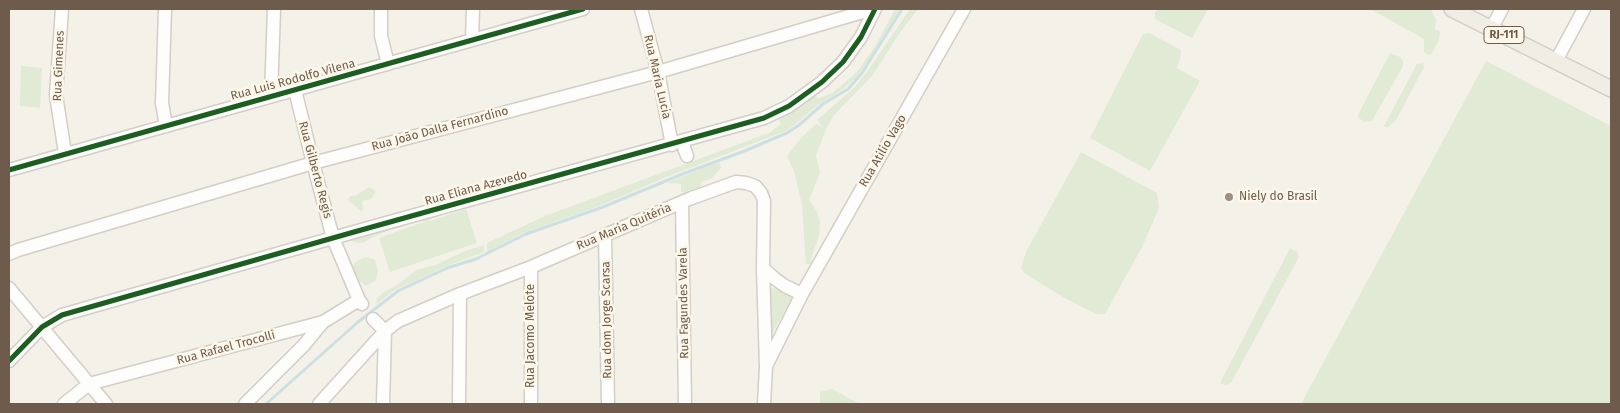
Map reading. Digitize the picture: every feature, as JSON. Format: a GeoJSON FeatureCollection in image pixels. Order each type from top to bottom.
{"type":"FeatureCollection","features":[{"type":"Feature","properties":{"kind":"main road","name":"RJ-111"},"geometry":{"type":"LineString","coordinates":[[1452,9],[1611,89]]}},
{"type":"Feature","properties":{"kind":"street","name":"Rua Gimenes"},"geometry":{"type":"LineString","coordinates":[[62,9],[56,95],[65,153]]}},
{"type":"Feature","properties":{"kind":"street"},"geometry":{"type":"LineString","coordinates":[[165,9],[162,103],[166,126]]}},
{"type":"Feature","properties":{"kind":"street"},"geometry":{"type":"LineString","coordinates":[[271,96],[274,9]]}},
{"type":"Feature","properties":{"kind":"street"},"geometry":{"type":"LineString","coordinates":[[381,9],[381,36],[388,64]]}},
{"type":"Feature","properties":{"kind":"street"},"geometry":{"type":"LineString","coordinates":[[472,40],[473,9]]}},
{"type":"Feature","properties":{"kind":"street","name":"Rua Luis Rodolfo Vilena"},"geometry":{"type":"LineString","coordinates":[[9,170],[472,40],[546,14],[583,9]]}},
{"type":"Feature","properties":{"kind":"street","name":"Rua Maria Lucia"},"geometry":{"type":"LineString","coordinates":[[641,9],[677,143],[687,156]]}},
{"type":"Feature","properties":{"kind":"street","name":"Rua João Dalla Fernardino"},"geometry":{"type":"LineString","coordinates":[[9,254],[313,163],[658,72],[874,9]]}},
{"type":"Feature","properties":{"kind":"street","name":"Rua Eliana Azevedo"},"geometry":{"type":"LineString","coordinates":[[9,361],[42,327],[62,315],[764,118],[789,106],[822,82],[843,62],[861,37],[874,9]]}},
{"type":"Feature","properties":{"kind":"street","name":"Rua Atilio Vago"},"geometry":{"type":"LineString","coordinates":[[766,367],[802,294],[964,9]]}},
{"type":"Feature","properties":{"kind":"street"},"geometry":{"type":"LineString","coordinates":[[1492,29],[1502,9]]}},
{"type":"Feature","properties":{"kind":"street"},"geometry":{"type":"LineString","coordinates":[[1556,61],[1584,9]]}},
{"type":"Feature","properties":{"kind":"street","name":"Rua Gilberto Regis"},"geometry":{"type":"LineString","coordinates":[[295,90],[333,238],[360,302]]}},
{"type":"Feature","properties":{"kind":"street","name":"Rua Maria Quitéria"},"geometry":{"type":"LineString","coordinates":[[319,404],[385,331],[398,321],[460,294],[531,267],[682,202],[736,182],[755,186],[761,193],[764,201],[763,268],[766,367],[764,404]]}},
{"type":"Feature","properties":{"kind":"street","name":"Rua Fagundes Varela"},"geometry":{"type":"LineString","coordinates":[[682,202],[685,404]]}},
{"type":"Feature","properties":{"kind":"street","name":"Rua dom Jorge Scarsa"},"geometry":{"type":"LineString","coordinates":[[605,235],[608,404]]}},
{"type":"Feature","properties":{"kind":"street","name":"Rua Jacomo Melote"},"geometry":{"type":"LineString","coordinates":[[531,267],[531,404]]}},
{"type":"Feature","properties":{"kind":"street"},"geometry":{"type":"LineString","coordinates":[[763,268],[785,286],[802,294]]}},
{"type":"Feature","properties":{"kind":"street"},"geometry":{"type":"LineString","coordinates":[[9,288],[106,404]]}},
{"type":"Feature","properties":{"kind":"street"},"geometry":{"type":"LineString","coordinates":[[459,404],[460,294]]}},
{"type":"Feature","properties":{"kind":"street","name":"Rua Rafael Trocolli"},"geometry":{"type":"LineString","coordinates":[[89,384],[323,322],[360,302]]}},
{"type":"Feature","properties":{"kind":"street"},"geometry":{"type":"LineString","coordinates":[[374,319],[385,331],[382,404]]}},
{"type":"Feature","properties":{"kind":"street"},"geometry":{"type":"LineString","coordinates":[[245,404],[304,345],[323,322]]}},
{"type":"Feature","properties":{"kind":"street"},"geometry":{"type":"LineString","coordinates":[[64,404],[89,384]]}},
{"type":"Feature","properties":{"kind":"green space"},"geometry":{"type":"Polygon","coordinates":[[[895,9],[900,9],[855,79],[818,105],[788,130],[664,178],[599,206],[523,233],[487,252],[487,243],[545,216],[769,133],[781,124],[777,115],[812,93],[817,99],[832,93],[858,71],[877,43],[895,9]]]}},
{"type":"Feature","properties":{"kind":"green space"},"geometry":{"type":"Polygon","coordinates":[[[910,9],[918,9],[899,34],[872,76],[834,115],[826,129],[816,155],[820,173],[809,200],[817,212],[820,222],[819,236],[811,259],[812,264],[806,264],[802,205],[795,174],[787,156],[801,138],[816,124],[824,128],[817,120],[855,87],[910,9]]]}},
{"type":"Feature","properties":{"kind":"green space"},"geometry":{"type":"Polygon","coordinates":[[[1159,9],[1208,9],[1192,38],[1155,19],[1155,12],[1159,9]]]}},
{"type":"Feature","properties":{"kind":"green space"},"geometry":{"type":"Polygon","coordinates":[[[1370,9],[1431,10],[1436,19],[1435,29],[1440,31],[1438,42],[1432,53],[1429,55],[1424,52],[1424,39],[1370,9]]]}},
{"type":"Feature","properties":{"kind":"green space"},"geometry":{"type":"Polygon","coordinates":[[[1149,33],[1181,50],[1177,68],[1200,81],[1150,171],[1090,138],[1143,34],[1149,33]]]}},
{"type":"Feature","properties":{"kind":"green space"},"geometry":{"type":"Polygon","coordinates":[[[1390,53],[1400,57],[1403,61],[1403,66],[1372,121],[1365,122],[1357,117],[1390,53]]]}},
{"type":"Feature","properties":{"kind":"green space"},"geometry":{"type":"Polygon","coordinates":[[[1486,61],[1611,126],[1611,404],[1301,404],[1486,61]]]}},
{"type":"Feature","properties":{"kind":"green space"},"geometry":{"type":"Polygon","coordinates":[[[1423,63],[1424,67],[1396,120],[1387,128],[1384,126],[1417,64],[1423,63]]]}},
{"type":"Feature","properties":{"kind":"green space"},"geometry":{"type":"Polygon","coordinates":[[[21,66],[42,68],[40,108],[20,106],[21,66]]]}},
{"type":"Feature","properties":{"kind":"green space"},"geometry":{"type":"Polygon","coordinates":[[[1081,152],[1157,193],[1159,208],[1142,247],[1105,314],[1096,314],[1063,297],[1024,273],[1021,268],[1026,252],[1081,152]]]}},
{"type":"Feature","properties":{"kind":"green space"},"geometry":{"type":"Polygon","coordinates":[[[715,163],[720,164],[721,168],[711,179],[701,182],[700,190],[693,194],[681,192],[681,184],[667,183],[715,163]]]}},
{"type":"Feature","properties":{"kind":"green space"},"geometry":{"type":"Polygon","coordinates":[[[369,187],[376,191],[371,199],[362,201],[362,212],[348,200],[350,196],[355,196],[369,187]]]}},
{"type":"Feature","properties":{"kind":"green space"},"geometry":{"type":"Polygon","coordinates":[[[466,209],[477,243],[390,272],[379,238],[424,222],[419,221],[382,233],[362,243],[353,242],[349,237],[429,213],[433,217],[427,222],[466,209]]]}},
{"type":"Feature","properties":{"kind":"green space"},"geometry":{"type":"Polygon","coordinates":[[[484,245],[484,252],[449,265],[393,291],[376,305],[377,298],[416,270],[435,265],[465,251],[484,245]]]}},
{"type":"Feature","properties":{"kind":"green space"},"geometry":{"type":"Polygon","coordinates":[[[1290,248],[1297,252],[1299,257],[1231,383],[1225,385],[1220,383],[1290,248]]]}},
{"type":"Feature","properties":{"kind":"green space"},"geometry":{"type":"Polygon","coordinates":[[[366,257],[375,260],[378,270],[376,280],[366,286],[357,279],[352,268],[355,262],[366,257]]]}},
{"type":"Feature","properties":{"kind":"green space"},"geometry":{"type":"Polygon","coordinates":[[[768,287],[795,294],[771,335],[768,287]]]}},
{"type":"Feature","properties":{"kind":"green space"},"geometry":{"type":"Polygon","coordinates":[[[832,389],[860,404],[820,404],[820,392],[832,389]]]}},
{"type":"Feature","properties":{"kind":"waterway"},"geometry":{"type":"LineString","coordinates":[[266,404],[358,322],[398,291],[447,268],[476,259],[526,234],[603,207],[787,133],[823,104],[848,89],[862,73],[902,9]]}},
{"type":"Feature","properties":{"kind":"cycle path"},"geometry":{"type":"LineString","coordinates":[[9,170],[583,9]]}},
{"type":"Feature","properties":{"kind":"cycle path"},"geometry":{"type":"LineString","coordinates":[[9,361],[42,327],[62,315],[764,118],[789,106],[822,82],[843,62],[861,37],[875,9]]}},
{"type":"Feature","properties":{"kind":"place","name":"Niely do Brasil"},"geometry":{"type":"Point","coordinates":[1229,197]}}]}
